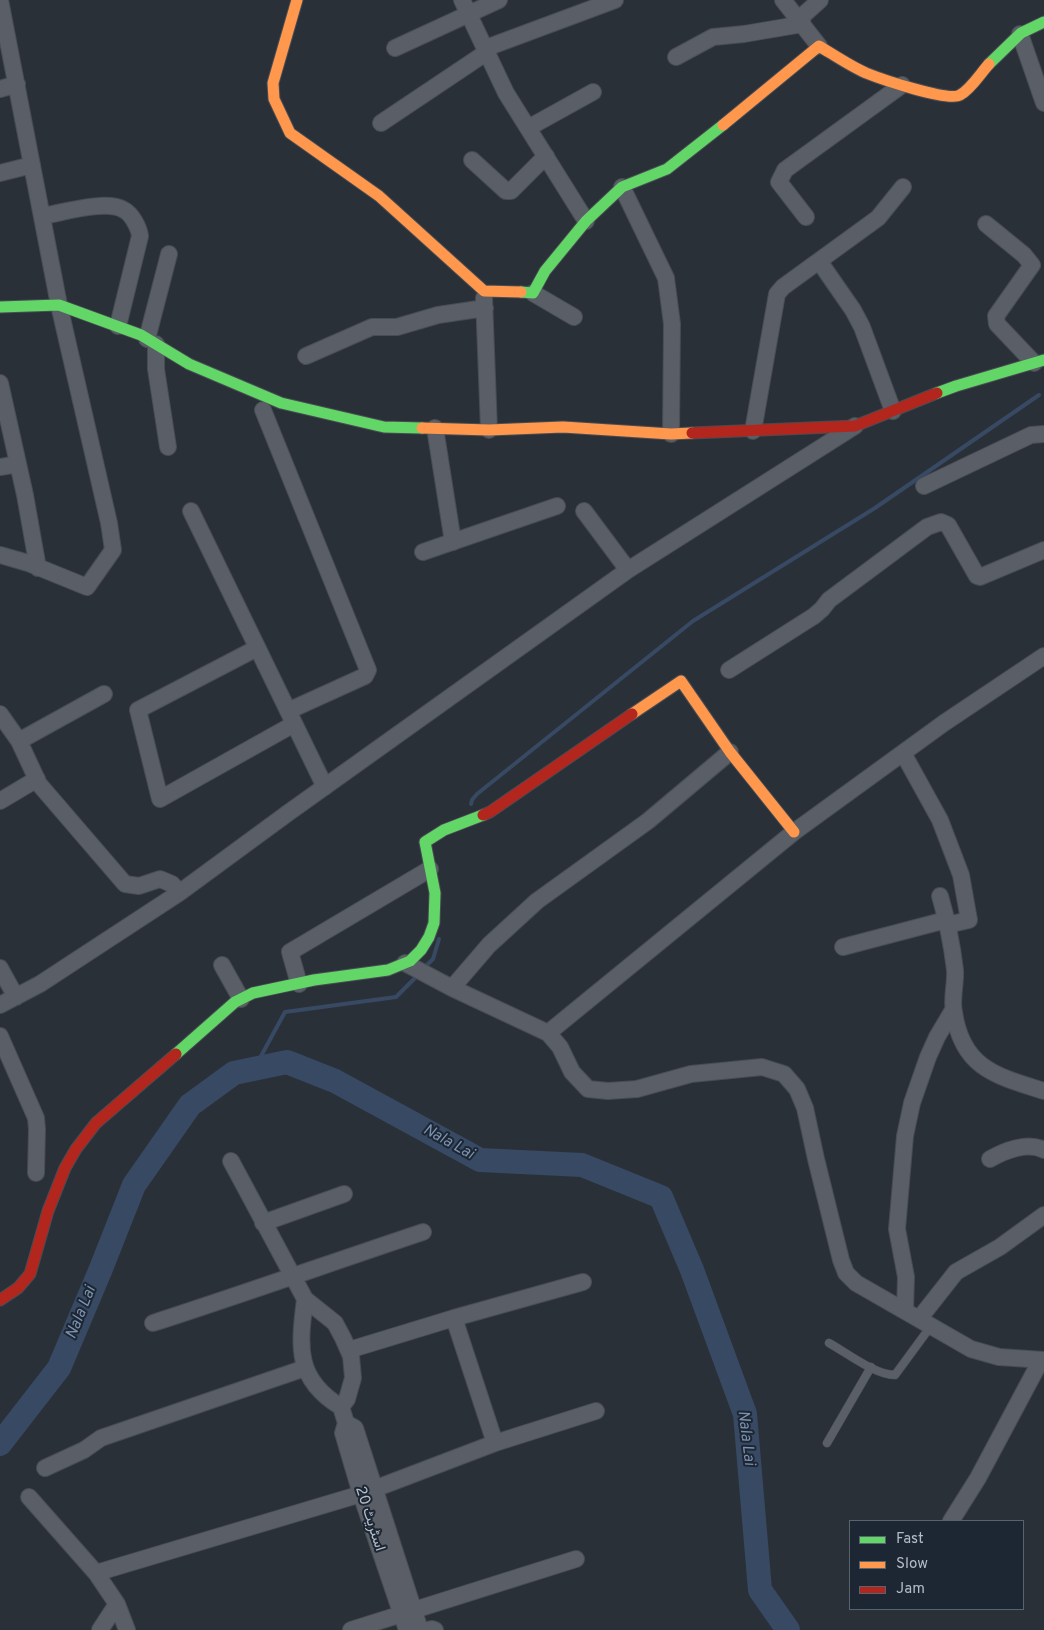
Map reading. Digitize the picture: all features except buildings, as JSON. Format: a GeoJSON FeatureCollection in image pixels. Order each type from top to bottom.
{"type":"FeatureCollection","features":[{"type":"Feature","properties":{"kind":"street"},"geometry":{"type":"LineString","coordinates":[[297,0],[273,83],[274,99],[290,133],[379,196],[484,291],[533,293],[574,318]]}},
{"type":"Feature","properties":{"kind":"street"},"geometry":{"type":"LineString","coordinates":[[395,48],[465,6],[499,0]]}},
{"type":"Feature","properties":{"kind":"street"},"geometry":{"type":"LineString","coordinates":[[381,123],[487,50],[615,0]]}},
{"type":"Feature","properties":{"kind":"street"},"geometry":{"type":"LineString","coordinates":[[784,0],[819,46],[866,73],[951,98],[959,96],[1020,34],[1044,22]]}},
{"type":"Feature","properties":{"kind":"street"},"geometry":{"type":"LineString","coordinates":[[676,58],[713,37],[744,34],[801,22],[820,0]]}},
{"type":"Feature","properties":{"kind":"street"},"geometry":{"type":"LineString","coordinates":[[465,6],[506,93],[586,221]]}},
{"type":"Feature","properties":{"kind":"street"},"geometry":{"type":"LineString","coordinates":[[0,555],[87,588],[113,550],[109,523],[59,305],[1,10]]}},
{"type":"Feature","properties":{"kind":"street"},"geometry":{"type":"LineString","coordinates":[[1020,34],[1044,103]]}},
{"type":"Feature","properties":{"kind":"street"},"geometry":{"type":"LineString","coordinates":[[533,293],[545,271],[586,221],[622,187],[667,169],[712,135],[819,46]]}},
{"type":"Feature","properties":{"kind":"street"},"geometry":{"type":"LineString","coordinates":[[0,89],[17,84]]}},
{"type":"Feature","properties":{"kind":"street"},"geometry":{"type":"LineString","coordinates":[[806,217],[779,182],[785,170],[902,85]]}},
{"type":"Feature","properties":{"kind":"street"},"geometry":{"type":"LineString","coordinates":[[528,128],[593,92]]}},
{"type":"Feature","properties":{"kind":"street"},"geometry":{"type":"LineString","coordinates":[[472,160],[506,191],[511,191],[546,156]]}},
{"type":"Feature","properties":{"kind":"street"},"geometry":{"type":"LineString","coordinates":[[0,173],[32,165]]}},
{"type":"Feature","properties":{"kind":"street"},"geometry":{"type":"LineString","coordinates":[[622,187],[666,278],[672,324],[670,434]]}},
{"type":"Feature","properties":{"kind":"street"},"geometry":{"type":"LineString","coordinates":[[753,431],[776,294],[878,218],[903,187]]}},
{"type":"Feature","properties":{"kind":"street"},"geometry":{"type":"LineString","coordinates":[[42,216],[109,206],[124,210],[135,223],[139,229],[140,236],[118,326]]}},
{"type":"Feature","properties":{"kind":"street"},"geometry":{"type":"LineString","coordinates":[[986,224],[1024,255],[1032,265],[996,316],[997,324],[1039,361]]}},
{"type":"Feature","properties":{"kind":"street"},"geometry":{"type":"LineString","coordinates":[[168,447],[151,341],[170,254]]}},
{"type":"Feature","properties":{"kind":"street"},"geometry":{"type":"LineString","coordinates":[[819,261],[853,310],[862,328],[893,411]]}},
{"type":"Feature","properties":{"kind":"street"},"geometry":{"type":"LineString","coordinates":[[484,291],[489,430]]}},
{"type":"Feature","properties":{"kind":"street"},"geometry":{"type":"LineString","coordinates":[[0,307],[59,305],[118,326],[151,341],[189,364],[281,403],[384,427],[489,430],[562,427],[670,434],[855,426]]}},
{"type":"Feature","properties":{"kind":"street"},"geometry":{"type":"LineString","coordinates":[[306,356],[372,327],[397,327],[438,316],[485,308]]}},
{"type":"Feature","properties":{"kind":"street"},"geometry":{"type":"LineString","coordinates":[[0,1005],[40,984],[179,893],[628,570],[855,426],[956,386],[1039,361]]}},
{"type":"Feature","properties":{"kind":"street"},"geometry":{"type":"LineString","coordinates":[[0,383],[38,568]]}},
{"type":"Feature","properties":{"kind":"street"},"geometry":{"type":"LineString","coordinates":[[257,648],[138,710],[160,799],[291,717],[365,676],[368,670],[263,410]]}},
{"type":"Feature","properties":{"kind":"street"},"geometry":{"type":"LineString","coordinates":[[435,428],[453,542]]}},
{"type":"Feature","properties":{"kind":"street"},"geometry":{"type":"LineString","coordinates":[[924,486],[1032,436],[1044,434]]}},
{"type":"Feature","properties":{"kind":"street"},"geometry":{"type":"LineString","coordinates":[[0,467],[18,464]]}},
{"type":"Feature","properties":{"kind":"street"},"geometry":{"type":"LineString","coordinates":[[423,552],[556,506]]}},
{"type":"Feature","properties":{"kind":"street"},"geometry":{"type":"LineString","coordinates":[[584,510],[628,570]]}},
{"type":"Feature","properties":{"kind":"street"},"geometry":{"type":"LineString","coordinates":[[191,511],[325,787]]}},
{"type":"Feature","properties":{"kind":"street"},"geometry":{"type":"LineString","coordinates":[[729,670],[814,616],[829,600],[927,527],[942,522],[948,525],[977,576],[1044,550]]}},
{"type":"Feature","properties":{"kind":"street"},"geometry":{"type":"LineString","coordinates":[[548,1033],[794,832],[903,753],[1044,656]]}},
{"type":"Feature","properties":{"kind":"street"},"geometry":{"type":"LineString","coordinates":[[794,832],[730,752],[680,681],[490,812],[460,824],[425,842],[435,890],[433,926],[424,946],[410,961],[418,970],[452,988],[548,1033],[560,1048],[572,1072],[588,1089],[608,1091],[637,1089],[691,1074],[762,1067],[784,1074],[797,1089],[805,1108],[840,1260],[846,1273],[856,1283],[971,1349],[999,1357],[1043,1360],[978,1478],[952,1520]]}},
{"type":"Feature","properties":{"kind":"street"},"geometry":{"type":"LineString","coordinates":[[19,741],[104,694]]}},
{"type":"Feature","properties":{"kind":"street"},"geometry":{"type":"LineString","coordinates":[[0,714],[19,741],[37,779],[125,884],[138,886],[160,879],[172,884],[179,893]]}},
{"type":"Feature","properties":{"kind":"street"},"geometry":{"type":"LineString","coordinates":[[452,988],[489,945],[537,901],[648,821],[730,752]]}},
{"type":"Feature","properties":{"kind":"street"},"geometry":{"type":"LineString","coordinates":[[843,947],[946,922],[969,920],[961,875],[940,820],[903,753]]}},
{"type":"Feature","properties":{"kind":"street"},"geometry":{"type":"LineString","coordinates":[[0,801],[37,779]]}},
{"type":"Feature","properties":{"kind":"street"},"geometry":{"type":"LineString","coordinates":[[299,984],[290,952],[430,869]]}},
{"type":"Feature","properties":{"kind":"street"},"geometry":{"type":"LineString","coordinates":[[940,896],[955,972],[953,1010],[965,1049],[981,1065],[1007,1079],[1044,1090]]}},
{"type":"Feature","properties":{"kind":"street"},"geometry":{"type":"LineString","coordinates":[[222,965],[241,999]]}},
{"type":"Feature","properties":{"kind":"street"},"geometry":{"type":"LineString","coordinates":[[0,968],[16,997]]}},
{"type":"Feature","properties":{"kind":"street"},"geometry":{"type":"LineString","coordinates":[[0,1300],[18,1288],[30,1274],[48,1211],[65,1168],[76,1148],[96,1123],[198,1032],[235,1002],[258,991],[392,969],[418,970]]}},
{"type":"Feature","properties":{"kind":"street"},"geometry":{"type":"LineString","coordinates":[[918,1318],[906,1277],[897,1229],[905,1136],[912,1103],[936,1037],[953,1010]]}},
{"type":"Feature","properties":{"kind":"street"},"geometry":{"type":"LineString","coordinates":[[0,1036],[36,1118],[38,1128],[36,1173]]}},
{"type":"Feature","properties":{"kind":"street"},"geometry":{"type":"LineString","coordinates":[[990,1159],[1002,1152],[1023,1147],[1044,1150]]}},
{"type":"Feature","properties":{"kind":"street"},"geometry":{"type":"LineString","coordinates":[[230,1161],[305,1299],[335,1323],[349,1350],[353,1378],[347,1399],[341,1407],[331,1401],[317,1388],[305,1368],[302,1344],[305,1299]]}},
{"type":"Feature","properties":{"kind":"street"},"geometry":{"type":"LineString","coordinates":[[263,1223],[344,1194]]}},
{"type":"Feature","properties":{"kind":"street"},"geometry":{"type":"LineString","coordinates":[[918,1318],[956,1272],[1000,1247],[1044,1215]]}},
{"type":"Feature","properties":{"kind":"street"},"geometry":{"type":"LineString","coordinates":[[153,1323],[250,1292],[293,1275],[423,1232]]}},
{"type":"Feature","properties":{"kind":"street"},"geometry":{"type":"LineString","coordinates":[[349,1350],[583,1282]]}},
{"type":"Feature","properties":{"kind":"street"},"geometry":{"type":"LineString","coordinates":[[454,1318],[495,1443]]}},
{"type":"Feature","properties":{"kind":"street"},"geometry":{"type":"LineString","coordinates":[[45,1468],[84,1450],[101,1438],[305,1368]]}},
{"type":"Feature","properties":{"kind":"street","name":"اسٹریٹ 20"},"geometry":{"type":"LineString","coordinates":[[341,1407],[346,1423],[343,1433],[367,1491],[407,1618],[420,1630]]}},
{"type":"Feature","properties":{"kind":"street"},"geometry":{"type":"LineString","coordinates":[[96,1573],[367,1491],[495,1443],[596,1411]]}},
{"type":"Feature","properties":{"kind":"street"},"geometry":{"type":"LineString","coordinates":[[29,1497],[96,1573],[117,1604],[127,1630]]}},
{"type":"Feature","properties":{"kind":"street"},"geometry":{"type":"LineString","coordinates":[[351,1630],[407,1618],[576,1559]]}},
{"type":"Feature","properties":{"kind":"street"},"geometry":{"type":"LineString","coordinates":[[100,1630],[117,1604]]}},
{"type":"Feature","properties":{"kind":"street"},"geometry":{"type":"LineString","coordinates":[[428,1630],[435,1630]]}},
{"type":"Feature","properties":{"kind":"lane"},"geometry":{"type":"LineString","coordinates":[[829,1343],[871,1367],[886,1374],[895,1375],[918,1318]]}},
{"type":"Feature","properties":{"kind":"lane"},"geometry":{"type":"LineString","coordinates":[[827,1443],[871,1367]]}},
{"type":"Feature","properties":{"kind":"waterway"},"geometry":{"type":"LineString","coordinates":[[471,804],[477,794],[693,621],[875,508],[1039,395]]}},
{"type":"Feature","properties":{"kind":"waterway"},"geometry":{"type":"LineString","coordinates":[[424,968],[433,959],[439,939]]}},
{"type":"Feature","properties":{"kind":"waterway"},"geometry":{"type":"LineString","coordinates":[[254,1069],[285,1012],[396,997],[418,975]]}},
{"type":"Feature","properties":{"kind":"waterway","name":"Nala Lai"},"geometry":{"type":"LineString","coordinates":[[0,1444],[59,1368],[134,1185],[190,1105],[234,1073],[287,1062],[335,1081],[480,1160],[582,1165],[661,1197],[692,1270],[745,1414],[760,1590],[788,1630]]}},
{"type":"Feature","properties":{"kind":"traffic: fast"},"geometry":{"type":"LineString","coordinates":[[989,64],[1021,33],[1044,22]]}},
{"type":"Feature","properties":{"kind":"traffic: fast"},"geometry":{"type":"LineString","coordinates":[[521,292],[533,293],[545,271],[586,221],[622,187],[667,169],[723,125]]}},
{"type":"Feature","properties":{"kind":"traffic: fast"},"geometry":{"type":"LineString","coordinates":[[0,307],[59,305],[141,335],[189,364],[281,403],[384,427],[422,428]]}},
{"type":"Feature","properties":{"kind":"traffic: fast"},"geometry":{"type":"LineString","coordinates":[[937,393],[1044,360]]}},
{"type":"Feature","properties":{"kind":"traffic: fast"},"geometry":{"type":"LineString","coordinates":[[176,1054],[235,1002],[253,993],[314,980],[388,970],[410,961],[421,950],[429,937],[434,923],[435,893],[425,842],[444,830],[483,815]]}},
{"type":"Feature","properties":{"kind":"traffic: slow"},"geometry":{"type":"LineString","coordinates":[[297,0],[273,83],[274,99],[290,133],[379,196],[484,291],[521,292]]}},
{"type":"Feature","properties":{"kind":"traffic: slow"},"geometry":{"type":"LineString","coordinates":[[723,125],[819,46],[866,73],[914,89],[942,95],[960,95],[972,85],[989,64]]}},
{"type":"Feature","properties":{"kind":"traffic: slow"},"geometry":{"type":"LineString","coordinates":[[422,428],[489,430],[563,427],[671,434],[692,433]]}},
{"type":"Feature","properties":{"kind":"traffic: slow"},"geometry":{"type":"LineString","coordinates":[[632,714],[681,681],[730,752],[794,832]]}},
{"type":"Feature","properties":{"kind":"traffic: jam"},"geometry":{"type":"LineString","coordinates":[[692,433],[855,426],[937,393]]}},
{"type":"Feature","properties":{"kind":"traffic: jam"},"geometry":{"type":"LineString","coordinates":[[483,815],[632,714]]}},
{"type":"Feature","properties":{"kind":"traffic: jam"},"geometry":{"type":"LineString","coordinates":[[0,1300],[18,1288],[30,1274],[48,1211],[65,1168],[76,1149],[96,1123],[176,1054]]}}]}
